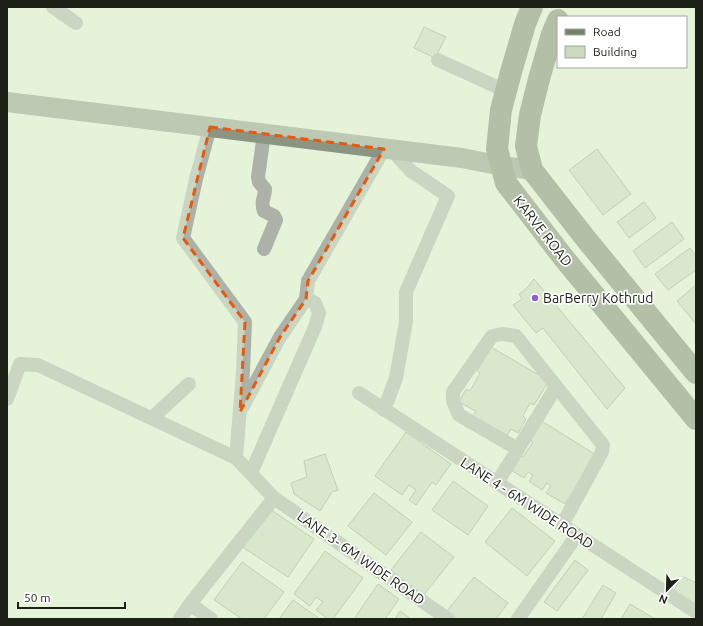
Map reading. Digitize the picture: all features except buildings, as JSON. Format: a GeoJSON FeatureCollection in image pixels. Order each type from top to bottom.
{"type":"FeatureCollection","features":[{"type":"Feature","properties":{"kind":"main road","name":"KARVE ROAD"},"geometry":{"type":"LineString","coordinates":[[532,7],[510,72],[501,110],[497,149],[506,183],[563,257],[696,420]]}},
{"type":"Feature","properties":{"kind":"main road"},"geometry":{"type":"LineString","coordinates":[[560,16],[564,7]]}},
{"type":"Feature","properties":{"kind":"main road","name":"KARVE ROAD"},"geometry":{"type":"LineString","coordinates":[[557,22],[538,79],[530,115],[526,146],[532,170],[586,239],[696,373]]}},
{"type":"Feature","properties":{"kind":"street"},"geometry":{"type":"LineString","coordinates":[[53,7],[76,24]]}},
{"type":"Feature","properties":{"kind":"street"},"geometry":{"type":"LineString","coordinates":[[438,60],[506,91]]}},
{"type":"Feature","properties":{"kind":"street"},"geometry":{"type":"LineString","coordinates":[[7,102],[462,158],[532,170]]}},
{"type":"Feature","properties":{"kind":"street"},"geometry":{"type":"LineString","coordinates":[[210,127],[196,179],[183,238],[245,322],[243,371],[236,458]]}},
{"type":"Feature","properties":{"kind":"street"},"geometry":{"type":"LineString","coordinates":[[264,134],[258,177],[259,182],[265,189],[262,202],[264,211],[274,216],[276,220],[264,249]]}},
{"type":"Feature","properties":{"kind":"street"},"geometry":{"type":"LineString","coordinates":[[240,412],[280,338],[306,299],[308,281],[387,149]]}},
{"type":"Feature","properties":{"kind":"street"},"geometry":{"type":"LineString","coordinates":[[384,410],[396,378],[406,322],[406,292],[448,196],[411,171],[387,149]]}},
{"type":"Feature","properties":{"kind":"street"},"geometry":{"type":"LineString","coordinates":[[251,473],[315,327],[319,313],[315,303],[306,299]]}},
{"type":"Feature","properties":{"kind":"street"},"geometry":{"type":"LineString","coordinates":[[518,449],[459,415],[453,401],[453,392],[492,336],[502,334],[516,336],[603,445],[602,452],[562,525]]}},
{"type":"Feature","properties":{"kind":"street","name":"LANE 3- 6M WIDE ROAD"},"geometry":{"type":"LineString","coordinates":[[7,399],[20,364],[38,365],[236,458],[274,498],[448,619]]}},
{"type":"Feature","properties":{"kind":"street"},"geometry":{"type":"LineString","coordinates":[[152,418],[189,384]]}},
{"type":"Feature","properties":{"kind":"street"},"geometry":{"type":"LineString","coordinates":[[497,483],[556,387]]}},
{"type":"Feature","properties":{"kind":"street","name":"LANE 4 - 6M WIDE ROAD"},"geometry":{"type":"LineString","coordinates":[[359,393],[696,612]]}},
{"type":"Feature","properties":{"kind":"street"},"geometry":{"type":"LineString","coordinates":[[180,619],[190,604],[274,498]]}},
{"type":"Feature","properties":{"kind":"street"},"geometry":{"type":"LineString","coordinates":[[518,619],[577,535]]}},
{"type":"Feature","properties":{"kind":"street"},"geometry":{"type":"LineString","coordinates":[[190,604],[211,619]]}},
{"type":"Feature","properties":{"kind":"highlighted area"},"geometry":{"type":"Polygon","coordinates":[[[210,127],[384,149],[308,281],[306,299],[280,337],[240,412],[245,322],[183,238],[210,127]]]}},
{"type":"Feature","properties":{"kind":"place","name":"BarBerry Kothrud"},"geometry":{"type":"Point","coordinates":[535,298]}}]}
